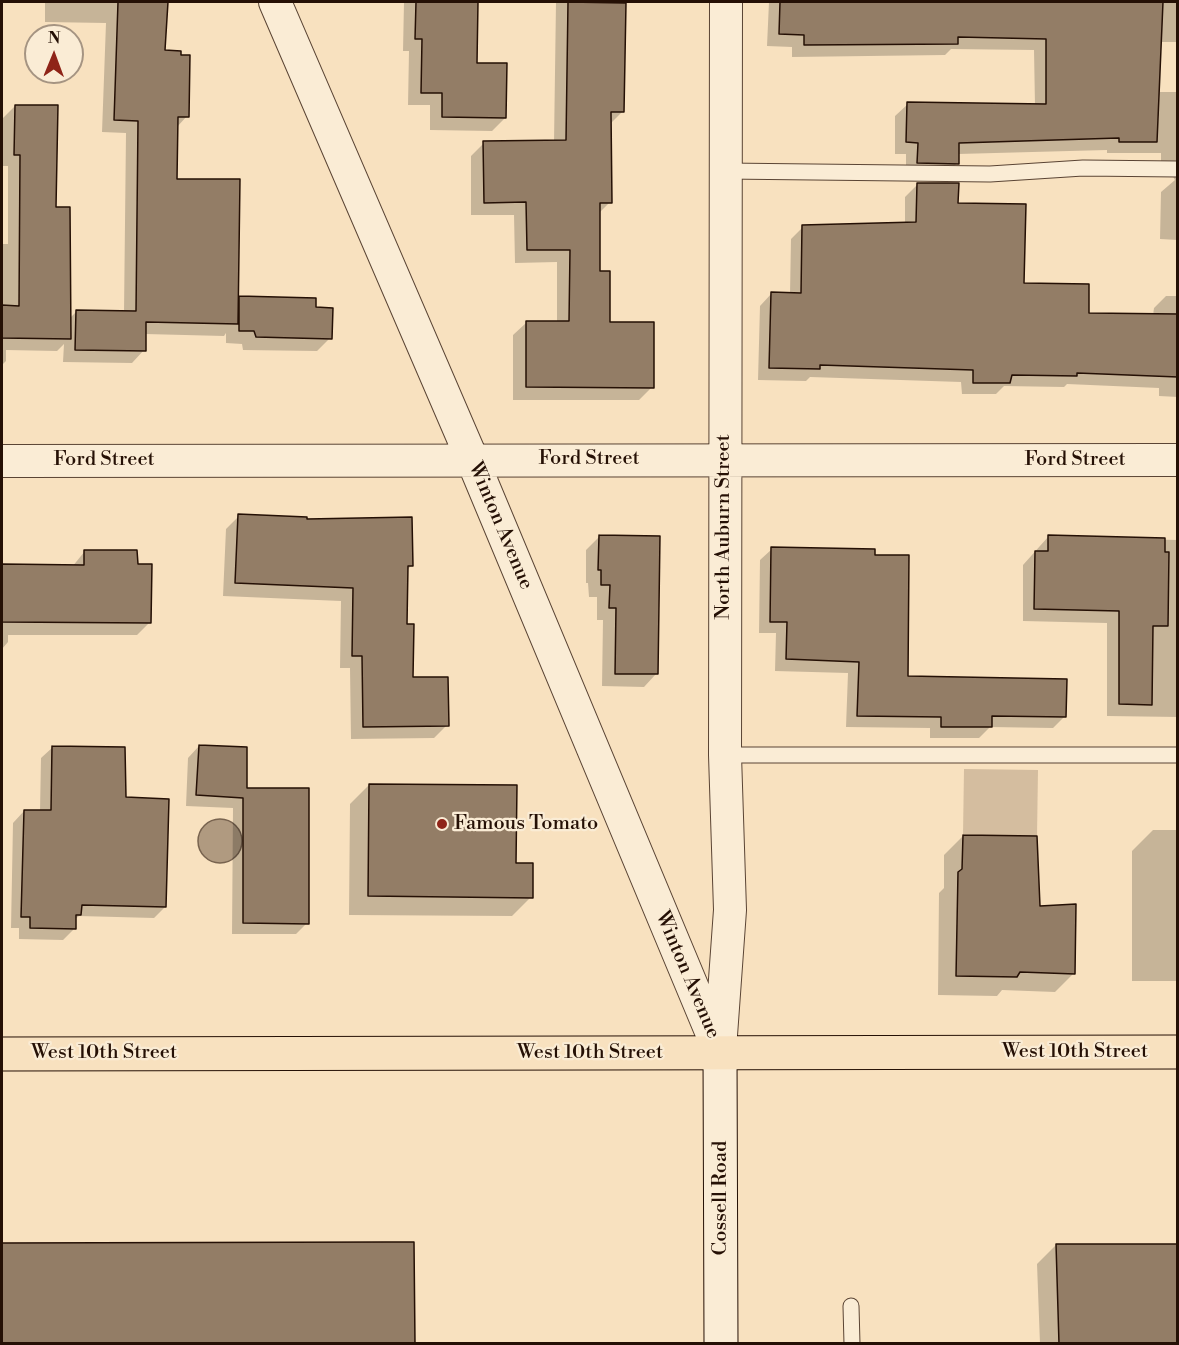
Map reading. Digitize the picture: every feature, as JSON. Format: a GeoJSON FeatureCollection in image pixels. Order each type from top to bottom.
{"type":"FeatureCollection","features":[{"type":"Feature","properties":{"kind":"main road","name":"West 10th Street"},"geometry":{"type":"LineString","coordinates":[[2,1054],[1178,1052]]}},
{"type":"Feature","properties":{"kind":"main road","name":"Cossell Road"},"geometry":{"type":"LineString","coordinates":[[720,1053],[721,1344]]}},
{"type":"Feature","properties":{"kind":"street","name":"Winton Avenue"},"geometry":{"type":"LineString","coordinates":[[275,2],[472,459],[720,1053]]}},
{"type":"Feature","properties":{"kind":"street","name":"North Auburn Street"},"geometry":{"type":"LineString","coordinates":[[720,1053],[730,910],[725,755],[726,2]]}},
{"type":"Feature","properties":{"kind":"street","name":"Ford Street"},"geometry":{"type":"LineString","coordinates":[[2,460],[1178,460]]}},
{"type":"Feature","properties":{"kind":"lane"},"geometry":{"type":"LineString","coordinates":[[725,171],[990,174],[1083,168],[1178,169]]}},
{"type":"Feature","properties":{"kind":"lane"},"geometry":{"type":"LineString","coordinates":[[725,755],[1178,755]]}},
{"type":"Feature","properties":{"kind":"lane"},"geometry":{"type":"LineString","coordinates":[[851,1306],[852,1344]]}},
{"type":"Feature","properties":{"kind":"shaded area"},"geometry":{"type":"Polygon","coordinates":[[[964,769],[1038,770],[1037,836],[963,835],[964,769]]]}},
{"type":"Feature","properties":{"kind":"shaded area"},"geometry":{"type":"Polygon","coordinates":[[[220,819],[235,826],[242,841],[235,856],[220,863],[205,856],[198,841],[205,826],[220,819]]]}},
{"type":"Feature","properties":{"kind":"building"},"geometry":{"type":"Polygon","coordinates":[[[118,2],[168,2],[165,50],[181,51],[181,55],[190,55],[189,117],[178,117],[177,179],[240,179],[238,324],[146,322],[146,351],[75,350],[76,310],[136,311],[138,121],[114,120],[118,2]]]}},
{"type":"Feature","properties":{"kind":"building"},"geometry":{"type":"Polygon","coordinates":[[[416,2],[478,2],[477,63],[507,63],[506,118],[442,117],[442,93],[421,93],[422,39],[415,39],[416,2]]]}},
{"type":"Feature","properties":{"kind":"building"},"geometry":{"type":"Polygon","coordinates":[[[568,2],[626,3],[624,112],[611,112],[612,203],[600,203],[600,271],[610,271],[610,322],[654,322],[654,388],[526,387],[526,321],[569,321],[570,250],[527,250],[526,202],[484,203],[483,141],[566,140],[568,2]]]}},
{"type":"Feature","properties":{"kind":"building"},"geometry":{"type":"Polygon","coordinates":[[[780,2],[1163,2],[1157,142],[1119,142],[1119,138],[959,143],[959,164],[917,163],[918,143],[906,142],[907,102],[1046,104],[1046,39],[958,37],[958,44],[804,45],[804,35],[779,34],[780,2]]]}},
{"type":"Feature","properties":{"kind":"building"},"geometry":{"type":"Polygon","coordinates":[[[15,105],[58,105],[56,207],[70,207],[71,339],[2,338],[2,305],[19,306],[20,155],[14,155],[15,105]]]}},
{"type":"Feature","properties":{"kind":"building"},"geometry":{"type":"Polygon","coordinates":[[[917,183],[959,183],[958,203],[1026,204],[1024,283],[1089,284],[1089,313],[1178,314],[1178,377],[1077,373],[1077,376],[1012,375],[1010,383],[973,383],[973,370],[820,365],[820,369],[769,368],[771,292],[801,293],[802,225],[916,222],[917,183]]]}},
{"type":"Feature","properties":{"kind":"building"},"geometry":{"type":"Polygon","coordinates":[[[239,296],[316,298],[316,307],[333,308],[332,339],[256,337],[254,331],[239,331],[239,296]]]}},
{"type":"Feature","properties":{"kind":"building"},"geometry":{"type":"Polygon","coordinates":[[[238,514],[307,517],[307,519],[412,517],[413,566],[408,566],[407,624],[414,624],[413,677],[448,677],[449,726],[363,727],[362,656],[352,656],[353,588],[235,583],[238,514]]]}},
{"type":"Feature","properties":{"kind":"building"},"geometry":{"type":"Polygon","coordinates":[[[599,535],[660,536],[658,674],[615,674],[616,608],[609,608],[610,585],[601,585],[601,570],[598,570],[599,535]]]}},
{"type":"Feature","properties":{"kind":"building"},"geometry":{"type":"Polygon","coordinates":[[[1048,535],[1165,538],[1165,552],[1169,552],[1168,626],[1153,626],[1152,705],[1119,704],[1119,611],[1034,609],[1035,551],[1048,551],[1048,535]]]}},
{"type":"Feature","properties":{"kind":"building"},"geometry":{"type":"Polygon","coordinates":[[[771,547],[875,549],[875,555],[909,555],[908,676],[1067,679],[1066,717],[992,716],[992,727],[941,727],[941,717],[857,716],[859,662],[786,659],[787,622],[770,622],[771,547]]]}},
{"type":"Feature","properties":{"kind":"building"},"geometry":{"type":"Polygon","coordinates":[[[84,550],[137,550],[138,564],[152,564],[151,623],[2,622],[2,564],[84,565],[84,550]]]}},
{"type":"Feature","properties":{"kind":"building"},"geometry":{"type":"Polygon","coordinates":[[[199,745],[247,747],[247,788],[309,788],[309,924],[243,923],[243,798],[196,795],[199,745]]]}},
{"type":"Feature","properties":{"kind":"building"},"geometry":{"type":"Polygon","coordinates":[[[52,746],[125,747],[126,797],[169,799],[166,907],[82,905],[81,915],[76,915],[76,929],[30,928],[30,917],[21,917],[24,810],[51,810],[52,746]]]}},
{"type":"Feature","properties":{"kind":"building","name":"Famous Tomato"},"geometry":{"type":"Polygon","coordinates":[[[369,784],[517,785],[516,863],[533,863],[533,898],[368,896],[369,784]]]}},
{"type":"Feature","properties":{"kind":"building"},"geometry":{"type":"Polygon","coordinates":[[[963,835],[1037,836],[1040,906],[1076,904],[1075,974],[1020,972],[1017,977],[956,976],[958,872],[962,869],[963,835]]]}},
{"type":"Feature","properties":{"kind":"building"},"geometry":{"type":"Polygon","coordinates":[[[414,1242],[415,1344],[2,1344],[2,1243],[414,1242]]]}},
{"type":"Feature","properties":{"kind":"building"},"geometry":{"type":"Polygon","coordinates":[[[1056,1244],[1178,1244],[1178,1344],[1059,1344],[1056,1244]]]}},
{"type":"Feature","properties":{"kind":"place","name":"Famous Tomato"},"geometry":{"type":"Point","coordinates":[442,824]}}]}
